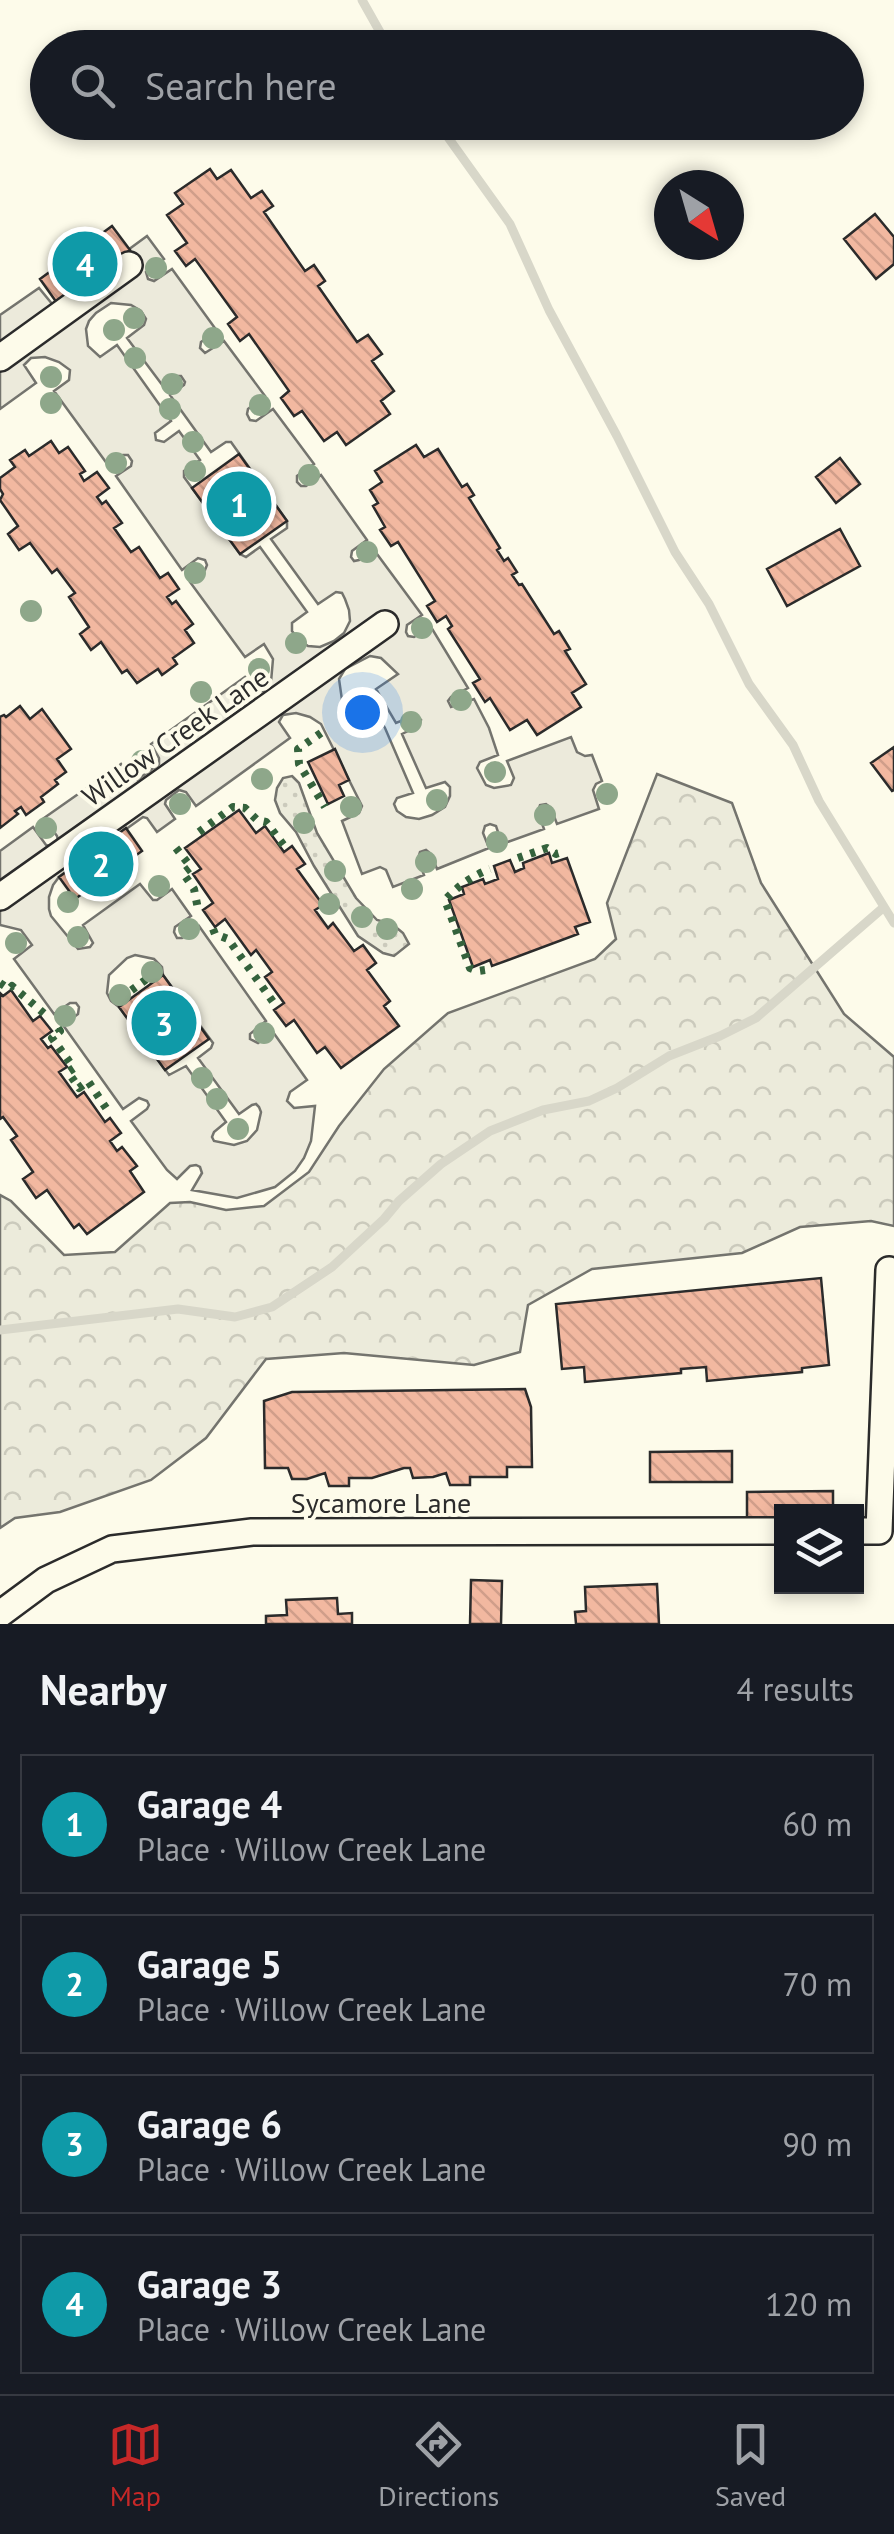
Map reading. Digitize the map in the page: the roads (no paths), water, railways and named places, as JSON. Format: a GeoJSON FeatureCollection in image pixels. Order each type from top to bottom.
{"type":"FeatureCollection","features":[{"type":"Feature","properties":{"kind":"street"},"geometry":{"type":"LineString","coordinates":[[0,358],[129,264]]}},
{"type":"Feature","properties":{"kind":"street","name":"Willow Creek Lane"},"geometry":{"type":"LineString","coordinates":[[0,897],[385,624]]}},
{"type":"Feature","properties":{"kind":"street"},"geometry":{"type":"LineString","coordinates":[[864,1531],[879,1531],[888,1270]]}},
{"type":"Feature","properties":{"kind":"street","name":"Sycamore Lane"},"geometry":{"type":"LineString","coordinates":[[0,1614],[46,1580],[112,1550],[252,1532],[774,1531]]}},
{"type":"Feature","properties":{"kind":"waterway"},"geometry":{"type":"LineString","coordinates":[[362,0],[379,30]]}},
{"type":"Feature","properties":{"kind":"waterway"},"geometry":{"type":"LineString","coordinates":[[450,140],[510,224],[549,310],[675,552],[709,604],[749,684],[793,745],[819,801],[894,923]]}},
{"type":"Feature","properties":{"kind":"waterway"},"geometry":{"type":"LineString","coordinates":[[0,1330],[178,1309],[235,1317],[272,1307],[332,1267],[441,1164],[490,1131],[543,1110],[589,1101],[669,1056],[756,1018],[884,907]]}},
{"type":"Feature","properties":{"kind":"place","name":"Garage 3"},"geometry":{"type":"Point","coordinates":[85,264]}},
{"type":"Feature","properties":{"kind":"place","name":"Garage 4"},"geometry":{"type":"Point","coordinates":[239,504]}},
{"type":"Feature","properties":{"kind":"place","name":"Garage 5"},"geometry":{"type":"Point","coordinates":[101,864]}},
{"type":"Feature","properties":{"kind":"place","name":"Garage 6"},"geometry":{"type":"Point","coordinates":[164,1023]}}]}
